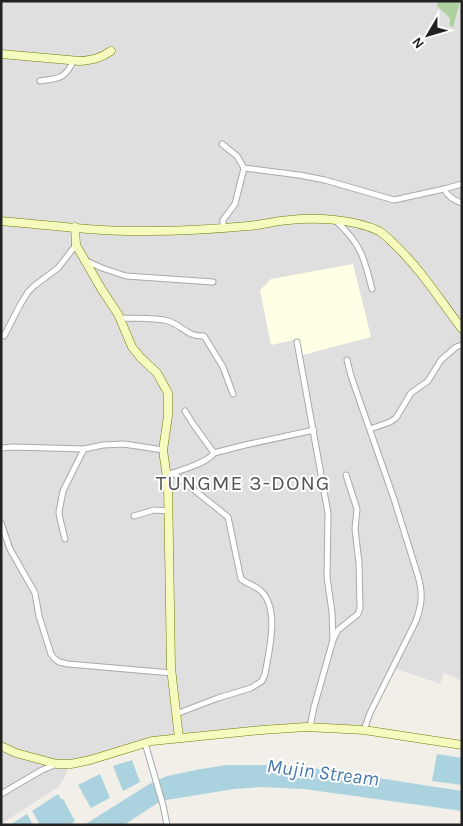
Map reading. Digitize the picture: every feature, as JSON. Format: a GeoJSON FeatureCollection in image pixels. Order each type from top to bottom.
{"type":"FeatureCollection","features":[{"type":"Feature","properties":{"kind":"street"},"geometry":{"type":"LineString","coordinates":[[1,54],[92,60],[111,51]]}},
{"type":"Feature","properties":{"kind":"street"},"geometry":{"type":"LineString","coordinates":[[40,81],[58,78],[66,74],[74,60]]}},
{"type":"Feature","properties":{"kind":"street"},"geometry":{"type":"LineString","coordinates":[[222,144],[237,156],[244,168],[235,204],[223,220],[222,228]]}},
{"type":"Feature","properties":{"kind":"street"},"geometry":{"type":"LineString","coordinates":[[244,168],[325,180],[394,200],[444,190],[462,184]]}},
{"type":"Feature","properties":{"kind":"street"},"geometry":{"type":"LineString","coordinates":[[444,190],[448,196],[462,203]]}},
{"type":"Feature","properties":{"kind":"street"},"geometry":{"type":"LineString","coordinates":[[1,221],[147,231],[250,226],[314,218],[363,225],[380,232],[413,263],[462,329]]}},
{"type":"Feature","properties":{"kind":"street"},"geometry":{"type":"LineString","coordinates":[[336,220],[349,232],[360,249],[372,289]]}},
{"type":"Feature","properties":{"kind":"street"},"geometry":{"type":"LineString","coordinates":[[75,227],[76,245],[120,318],[132,348],[157,372],[168,393],[168,416],[163,450],[170,474],[168,511],[172,673],[179,738]]}},
{"type":"Feature","properties":{"kind":"street"},"geometry":{"type":"LineString","coordinates":[[4,336],[28,292],[58,268],[76,245]]}},
{"type":"Feature","properties":{"kind":"street"},"geometry":{"type":"LineString","coordinates":[[84,259],[102,268],[126,276],[213,282]]}},
{"type":"Feature","properties":{"kind":"street"},"geometry":{"type":"LineString","coordinates":[[120,318],[170,321],[193,335],[204,336],[223,367],[233,394]]}},
{"type":"Feature","properties":{"kind":"street"},"geometry":{"type":"LineString","coordinates":[[297,342],[328,513],[327,577],[332,612],[333,640]]}},
{"type":"Feature","properties":{"kind":"street"},"geometry":{"type":"LineString","coordinates":[[370,429],[396,418],[411,393],[428,381],[440,360],[456,347],[462,345]]}},
{"type":"Feature","properties":{"kind":"street"},"geometry":{"type":"LineString","coordinates":[[347,360],[418,576],[422,598],[421,608],[416,621],[370,713],[364,730]]}},
{"type":"Feature","properties":{"kind":"street"},"geometry":{"type":"LineString","coordinates":[[185,411],[214,453]]}},
{"type":"Feature","properties":{"kind":"street"},"geometry":{"type":"LineString","coordinates":[[170,474],[207,459],[213,456],[214,453],[314,430]]}},
{"type":"Feature","properties":{"kind":"street"},"geometry":{"type":"LineString","coordinates":[[1,448],[13,446],[84,449],[103,445],[124,444],[163,450]]}},
{"type":"Feature","properties":{"kind":"street"},"geometry":{"type":"LineString","coordinates":[[65,540],[59,512],[63,492],[84,449]]}},
{"type":"Feature","properties":{"kind":"street"},"geometry":{"type":"LineString","coordinates":[[170,474],[228,517],[241,579],[243,582],[257,587],[263,592],[270,608],[272,624],[265,674],[262,681],[251,688],[176,714]]}},
{"type":"Feature","properties":{"kind":"street"},"geometry":{"type":"LineString","coordinates":[[310,727],[333,640],[338,630],[358,614],[360,608],[356,528],[357,510],[346,476]]}},
{"type":"Feature","properties":{"kind":"street"},"geometry":{"type":"LineString","coordinates":[[134,516],[154,510],[168,511]]}},
{"type":"Feature","properties":{"kind":"street"},"geometry":{"type":"LineString","coordinates":[[1,523],[10,549],[35,593],[46,642],[54,658],[59,662],[68,664],[172,673]]}},
{"type":"Feature","properties":{"kind":"street"},"geometry":{"type":"LineString","coordinates":[[1,746],[16,753],[57,764],[71,764],[145,743],[179,738],[310,727],[364,730],[462,745]]}},
{"type":"Feature","properties":{"kind":"street"},"geometry":{"type":"LineString","coordinates":[[145,743],[163,804],[166,825]]}},
{"type":"Feature","properties":{"kind":"street"},"geometry":{"type":"LineString","coordinates":[[1,794],[42,770],[57,764]]}},
{"type":"Feature","properties":{"kind":"shaded area"},"geometry":{"type":"Polygon","coordinates":[[[1,1],[462,1],[462,681],[444,673],[440,684],[391,667],[362,727],[186,733],[71,761],[64,779],[58,787],[1,824],[1,1]]]}},
{"type":"Feature","properties":{"kind":"shaded area"},"geometry":{"type":"Polygon","coordinates":[[[353,264],[371,337],[303,355],[299,339],[271,345],[260,290],[271,279],[353,264]]]}},
{"type":"Feature","properties":{"kind":"green space"},"geometry":{"type":"Polygon","coordinates":[[[438,1],[460,1],[453,27],[450,26],[450,18],[437,6],[438,1]]]}},
{"type":"Feature","properties":{"kind":"water"},"geometry":{"type":"Polygon","coordinates":[[[437,754],[462,758],[462,785],[432,781],[437,754]]]}},
{"type":"Feature","properties":{"kind":"water"},"geometry":{"type":"Polygon","coordinates":[[[132,760],[140,782],[123,791],[113,766],[132,760]]]}},
{"type":"Feature","properties":{"kind":"water","name":"Mujin Stream"},"geometry":{"type":"Polygon","coordinates":[[[226,765],[275,765],[320,769],[462,791],[462,811],[304,789],[262,787],[234,789],[166,800],[159,802],[124,825],[84,825],[151,783],[167,776],[226,765]]]}},
{"type":"Feature","properties":{"kind":"water"},"geometry":{"type":"Polygon","coordinates":[[[100,774],[110,798],[91,808],[78,785],[100,774]]]}},
{"type":"Feature","properties":{"kind":"water"},"geometry":{"type":"Polygon","coordinates":[[[58,794],[63,799],[75,821],[69,825],[40,825],[32,811],[58,794]]]}},
{"type":"Feature","properties":{"kind":"water"},"geometry":{"type":"Polygon","coordinates":[[[27,814],[33,825],[10,825],[27,814]]]}},
{"type":"Feature","properties":{"kind":"district","name":"TUNGME 3-DONG"},"geometry":{"type":"Point","coordinates":[243,483]}}]}
